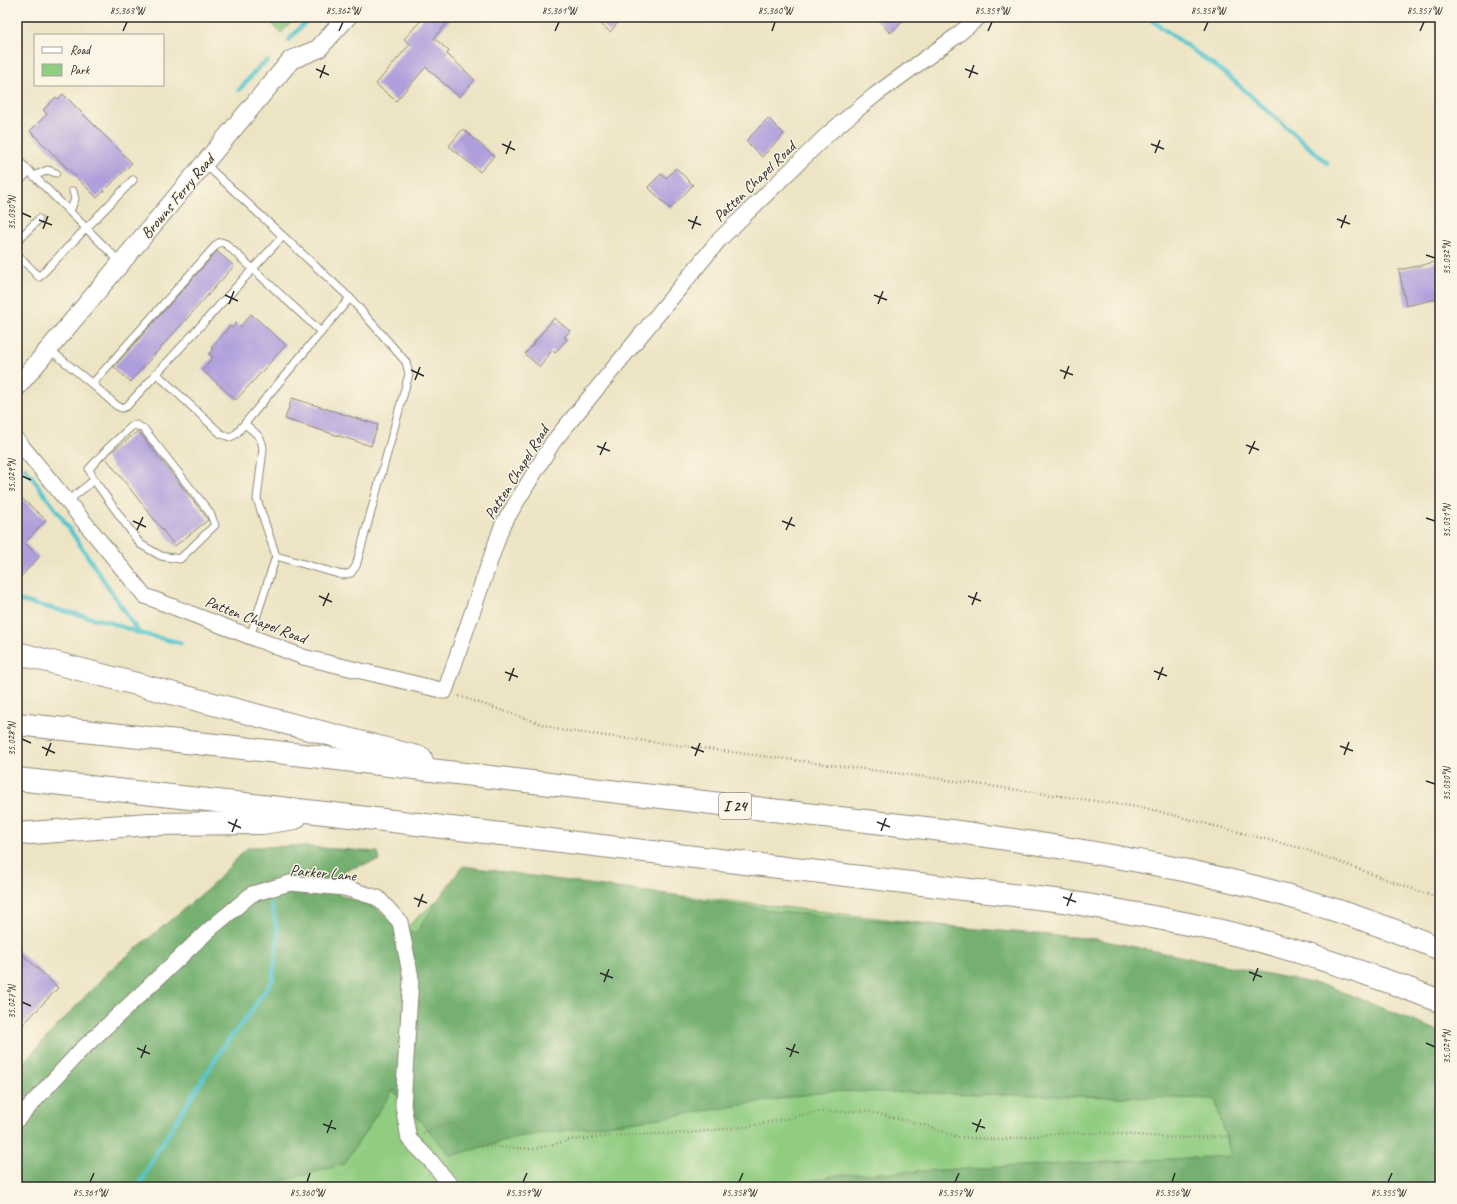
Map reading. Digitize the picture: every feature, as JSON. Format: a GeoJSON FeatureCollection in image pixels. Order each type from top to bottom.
{"type":"FeatureCollection","features":[{"type":"Feature","properties":{"kind":"highway"},"geometry":{"type":"LineString","coordinates":[[17,653],[502,779]]}},
{"type":"Feature","properties":{"kind":"highway","name":"I 24"},"geometry":{"type":"LineString","coordinates":[[17,724],[234,747],[951,831],[1052,845],[1132,858],[1270,890],[1345,913],[1440,949]]}},
{"type":"Feature","properties":{"kind":"highway"},"geometry":{"type":"LineString","coordinates":[[17,779],[1063,901],[1157,917],[1238,935],[1392,982],[1440,1001]]}},
{"type":"Feature","properties":{"kind":"highway"},"geometry":{"type":"LineString","coordinates":[[17,834],[149,824],[262,823],[325,814]]}},
{"type":"Feature","properties":{"kind":"street","name":"Browns Ferry Road"},"geometry":{"type":"LineString","coordinates":[[17,387],[291,60],[318,49],[347,17]]}},
{"type":"Feature","properties":{"kind":"street","name":"Patten Chapel Road"},"geometry":{"type":"LineString","coordinates":[[17,440],[145,596],[303,657],[445,691],[502,526],[553,442],[719,240],[829,134],[875,95],[955,37],[979,17]]}},
{"type":"Feature","properties":{"kind":"street","name":"Parker Lane"},"geometry":{"type":"LineString","coordinates":[[17,1120],[79,1052],[209,930],[252,894],[290,883],[345,888],[378,898],[400,922],[411,978],[403,1105],[409,1139]]}},
{"type":"Feature","properties":{"kind":"street"},"geometry":{"type":"LineString","coordinates":[[409,1139],[430,1160],[452,1187]]}},
{"type":"Feature","properties":{"kind":"lane"},"geometry":{"type":"LineString","coordinates":[[17,159],[121,263]]}},
{"type":"Feature","properties":{"kind":"lane"},"geometry":{"type":"LineString","coordinates":[[204,163],[350,298],[406,362],[409,374],[356,566],[351,573],[342,575],[276,556]]}},
{"type":"Feature","properties":{"kind":"lane"},"geometry":{"type":"LineString","coordinates":[[17,184],[32,174],[48,170],[56,173]]}},
{"type":"Feature","properties":{"kind":"lane"},"geometry":{"type":"LineString","coordinates":[[17,254],[39,277],[133,180]]}},
{"type":"Feature","properties":{"kind":"lane"},"geometry":{"type":"LineString","coordinates":[[70,211],[75,199],[73,191]]}},
{"type":"Feature","properties":{"kind":"lane"},"geometry":{"type":"LineString","coordinates":[[17,240],[39,218]]}},
{"type":"Feature","properties":{"kind":"lane"},"geometry":{"type":"LineString","coordinates":[[48,349],[92,384],[116,406],[122,408],[127,406],[283,236]]}},
{"type":"Feature","properties":{"kind":"lane"},"geometry":{"type":"LineString","coordinates":[[92,384],[217,244],[221,242],[226,244],[321,332]]}},
{"type":"Feature","properties":{"kind":"lane"},"geometry":{"type":"LineString","coordinates":[[156,373],[222,434],[230,437],[236,434],[245,424],[350,298]]}},
{"type":"Feature","properties":{"kind":"lane"},"geometry":{"type":"LineString","coordinates":[[245,424],[258,435],[263,442],[257,499],[276,556],[250,637]]}},
{"type":"Feature","properties":{"kind":"lane"},"geometry":{"type":"LineString","coordinates":[[136,425],[144,429],[210,513],[215,525],[180,559],[161,556],[140,544],[94,480],[89,469],[94,462],[132,426],[136,425]]}},
{"type":"Feature","properties":{"kind":"lane"},"geometry":{"type":"LineString","coordinates":[[68,502],[94,480]]}},
{"type":"Feature","properties":{"kind":"path"},"geometry":{"type":"LineString","coordinates":[[445,691],[560,730],[941,779],[1145,808],[1304,849],[1440,900]]}},
{"type":"Feature","properties":{"kind":"path"},"geometry":{"type":"LineString","coordinates":[[409,1139],[435,1128],[453,1123],[481,1146],[534,1149],[570,1140],[625,1135],[688,1133],[751,1126],[816,1112],[867,1111],[924,1125],[958,1137],[1002,1140],[1058,1133],[1106,1133],[1177,1138],[1233,1136]]}},
{"type":"Feature","properties":{"kind":"green space"},"geometry":{"type":"Polygon","coordinates":[[[266,17],[296,17],[281,33],[266,17]]]}},
{"type":"Feature","properties":{"kind":"green space"},"geometry":{"type":"Polygon","coordinates":[[[296,846],[378,852],[380,860],[345,870],[338,895],[368,903],[415,934],[463,866],[790,913],[1096,939],[1331,987],[1440,1032],[1440,1187],[780,1187],[837,1175],[1231,1156],[1215,1099],[828,1091],[667,1117],[517,1137],[451,1156],[393,1090],[344,1164],[282,1181],[279,1187],[17,1187],[17,1069],[109,971],[208,889],[248,847],[296,846]]]}},
{"type":"Feature","properties":{"kind":"green space"},"geometry":{"type":"Polygon","coordinates":[[[466,875],[606,887],[1097,943],[1440,1187],[53,1187],[391,941],[466,875]]]}},
{"type":"Feature","properties":{"kind":"building"},"geometry":{"type":"Polygon","coordinates":[[[424,17],[453,17],[434,38],[449,51],[447,54],[475,80],[459,97],[426,67],[396,101],[376,84],[410,44],[404,39],[424,17]]]}},
{"type":"Feature","properties":{"kind":"building"},"geometry":{"type":"Polygon","coordinates":[[[593,17],[623,17],[610,32],[593,17]]]}},
{"type":"Feature","properties":{"kind":"building"},"geometry":{"type":"Polygon","coordinates":[[[876,17],[908,17],[890,33],[876,17]]]}},
{"type":"Feature","properties":{"kind":"building"},"geometry":{"type":"Polygon","coordinates":[[[63,94],[132,163],[97,198],[30,131],[47,114],[43,110],[56,97],[58,99],[63,94]]]}},
{"type":"Feature","properties":{"kind":"building"},"geometry":{"type":"Polygon","coordinates":[[[768,118],[784,134],[762,157],[746,141],[768,118]]]}},
{"type":"Feature","properties":{"kind":"building"},"geometry":{"type":"Polygon","coordinates":[[[463,129],[494,156],[480,172],[449,146],[463,129]]]}},
{"type":"Feature","properties":{"kind":"building"},"geometry":{"type":"Polygon","coordinates":[[[676,168],[693,185],[670,209],[648,187],[661,174],[666,178],[676,168]]]}},
{"type":"Feature","properties":{"kind":"building"},"geometry":{"type":"Polygon","coordinates":[[[217,251],[234,266],[130,382],[114,367],[217,251]]]}},
{"type":"Feature","properties":{"kind":"building"},"geometry":{"type":"Polygon","coordinates":[[[1440,261],[1440,298],[1406,306],[1399,270],[1440,261]]]}},
{"type":"Feature","properties":{"kind":"building"},"geometry":{"type":"Polygon","coordinates":[[[251,314],[286,345],[236,400],[202,370],[213,357],[209,354],[213,349],[211,348],[230,326],[232,328],[236,323],[240,327],[251,314]]]}},
{"type":"Feature","properties":{"kind":"building"},"geometry":{"type":"Polygon","coordinates":[[[554,318],[570,331],[564,337],[567,339],[555,353],[552,350],[540,367],[525,354],[554,318]]]}},
{"type":"Feature","properties":{"kind":"building"},"geometry":{"type":"Polygon","coordinates":[[[292,398],[378,425],[371,446],[285,419],[292,398]]]}},
{"type":"Feature","properties":{"kind":"building"},"geometry":{"type":"Polygon","coordinates":[[[138,431],[208,520],[175,546],[106,458],[110,453],[138,431]]]}},
{"type":"Feature","properties":{"kind":"building"},"geometry":{"type":"Polygon","coordinates":[[[17,494],[46,520],[25,543],[39,557],[17,581],[17,494]]]}},
{"type":"Feature","properties":{"kind":"building"},"geometry":{"type":"Polygon","coordinates":[[[17,949],[58,988],[17,1031],[17,949]]]}},
{"type":"Feature","properties":{"kind":"waterway"},"geometry":{"type":"LineString","coordinates":[[289,40],[310,17]]}},
{"type":"Feature","properties":{"kind":"waterway"},"geometry":{"type":"LineString","coordinates":[[1147,17],[1226,74],[1327,163]]}},
{"type":"Feature","properties":{"kind":"waterway"},"geometry":{"type":"LineString","coordinates":[[239,90],[259,67],[267,61]]}},
{"type":"Feature","properties":{"kind":"waterway"},"geometry":{"type":"LineString","coordinates":[[25,468],[62,518],[139,633],[181,643]]}},
{"type":"Feature","properties":{"kind":"waterway"},"geometry":{"type":"LineString","coordinates":[[17,600],[109,622],[139,633]]}},
{"type":"Feature","properties":{"kind":"waterway"},"geometry":{"type":"LineString","coordinates":[[139,1187],[153,1158],[225,1044],[248,1016],[273,979],[278,935],[271,903]]}}]}
